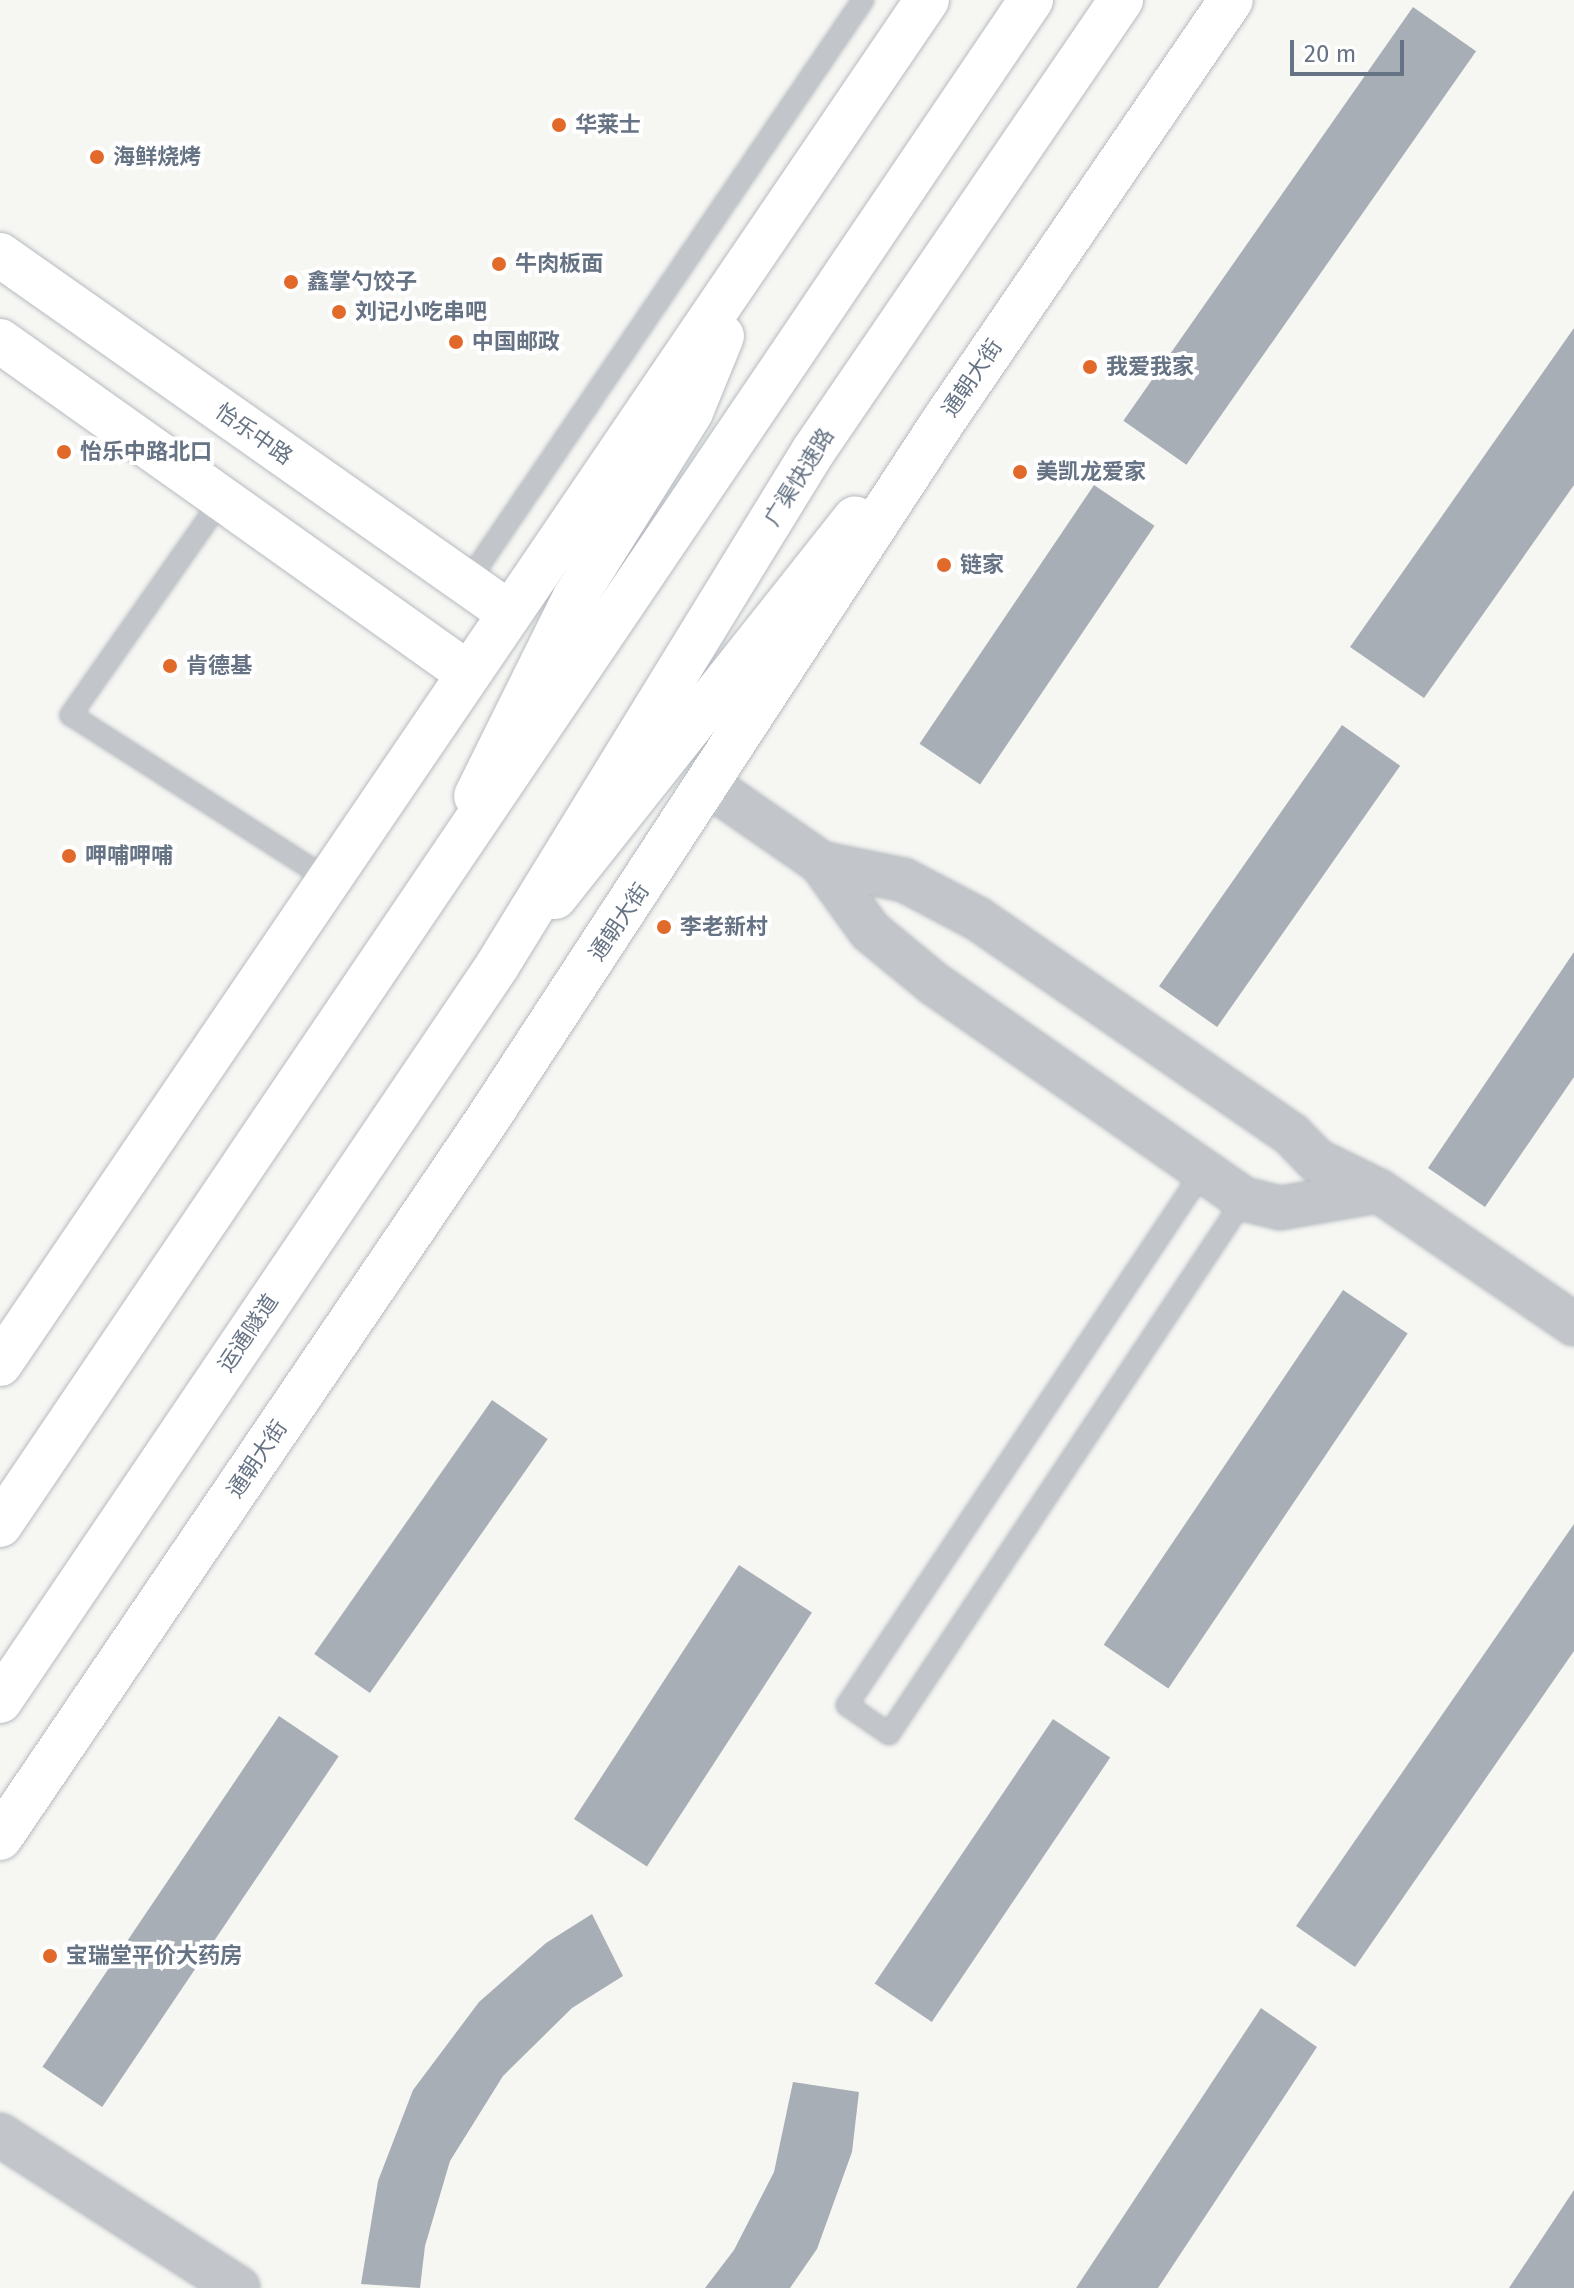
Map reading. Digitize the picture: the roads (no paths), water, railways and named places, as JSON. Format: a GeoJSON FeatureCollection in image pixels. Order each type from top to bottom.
{"type":"FeatureCollection","features":[{"type":"Feature","properties":{"kind":"main road"},"geometry":{"type":"LineString","coordinates":[[0,1364],[466,672],[753,259],[927,0]]}},
{"type":"Feature","properties":{"kind":"main road"},"geometry":{"type":"LineString","coordinates":[[0,1525],[421,906],[752,408],[1031,0]]}},
{"type":"Feature","properties":{"kind":"main road","name":"广渠快速路"},"geometry":{"type":"LineString","coordinates":[[497,966],[814,450],[1121,0]]}},
{"type":"Feature","properties":{"kind":"main road","name":"通朝大街"},"geometry":{"type":"LineString","coordinates":[[0,1838],[710,786],[942,423],[1231,0]]}},
{"type":"Feature","properties":{"kind":"main road","name":"怡乐中路"},"geometry":{"type":"LineString","coordinates":[[0,255],[508,612]]}},
{"type":"Feature","properties":{"kind":"main road"},"geometry":{"type":"LineString","coordinates":[[421,906],[575,597],[691,412],[753,259]]}},
{"type":"Feature","properties":{"kind":"main road"},"geometry":{"type":"LineString","coordinates":[[0,341],[466,672]]}},
{"type":"Feature","properties":{"kind":"main road"},"geometry":{"type":"LineString","coordinates":[[497,966],[644,792],[804,575],[942,423]]}},
{"type":"Feature","properties":{"kind":"main road","name":"运通隧道"},"geometry":{"type":"LineString","coordinates":[[0,1701],[497,966]]}},
{"type":"Feature","properties":{"kind":"street"},"geometry":{"type":"LineString","coordinates":[[710,786],[821,863],[870,931],[933,983],[1244,1199],[1280,1208],[1379,1191]]}},
{"type":"Feature","properties":{"kind":"street"},"geometry":{"type":"LineString","coordinates":[[821,863],[904,880],[978,919],[1291,1134],[1316,1160],[1379,1191],[1574,1324]]}},
{"type":"Feature","properties":{"kind":"street"},"geometry":{"type":"LineString","coordinates":[[0,2135],[238,2288]]}},
{"type":"Feature","properties":{"kind":"lane"},"geometry":{"type":"LineString","coordinates":[[467,583],[863,0]]}},
{"type":"Feature","properties":{"kind":"lane"},"geometry":{"type":"LineString","coordinates":[[222,499],[71,715],[327,879]]}},
{"type":"Feature","properties":{"kind":"lane"},"geometry":{"type":"LineString","coordinates":[[1203,1171],[847,1705],[889,1734],[1244,1199]]}},
{"type":"Feature","properties":{"kind":"place","name":"华莱士"},"geometry":{"type":"Point","coordinates":[559,125]}},
{"type":"Feature","properties":{"kind":"place","name":"海鲜烧烤"},"geometry":{"type":"Point","coordinates":[97,157]}},
{"type":"Feature","properties":{"kind":"place","name":"牛肉板面"},"geometry":{"type":"Point","coordinates":[499,264]}},
{"type":"Feature","properties":{"kind":"place","name":"鑫掌勺饺子"},"geometry":{"type":"Point","coordinates":[291,282]}},
{"type":"Feature","properties":{"kind":"place","name":"刘记小吃串吧"},"geometry":{"type":"Point","coordinates":[339,312]}},
{"type":"Feature","properties":{"kind":"place","name":"中国邮政"},"geometry":{"type":"Point","coordinates":[456,342]}},
{"type":"Feature","properties":{"kind":"place","name":"我爱我家"},"geometry":{"type":"Point","coordinates":[1090,367]}},
{"type":"Feature","properties":{"kind":"place","name":"怡乐中路北口"},"geometry":{"type":"Point","coordinates":[64,452]}},
{"type":"Feature","properties":{"kind":"place","name":"美凯龙爱家"},"geometry":{"type":"Point","coordinates":[1020,472]}},
{"type":"Feature","properties":{"kind":"place","name":"链家"},"geometry":{"type":"Point","coordinates":[944,565]}},
{"type":"Feature","properties":{"kind":"place","name":"肯德基"},"geometry":{"type":"Point","coordinates":[170,666]}},
{"type":"Feature","properties":{"kind":"place","name":"呷哺呷哺"},"geometry":{"type":"Point","coordinates":[69,856]}},
{"type":"Feature","properties":{"kind":"place","name":"李老新村"},"geometry":{"type":"Point","coordinates":[664,927]}},
{"type":"Feature","properties":{"kind":"place","name":"宝瑞堂平价大药房"},"geometry":{"type":"Point","coordinates":[50,1956]}}]}
